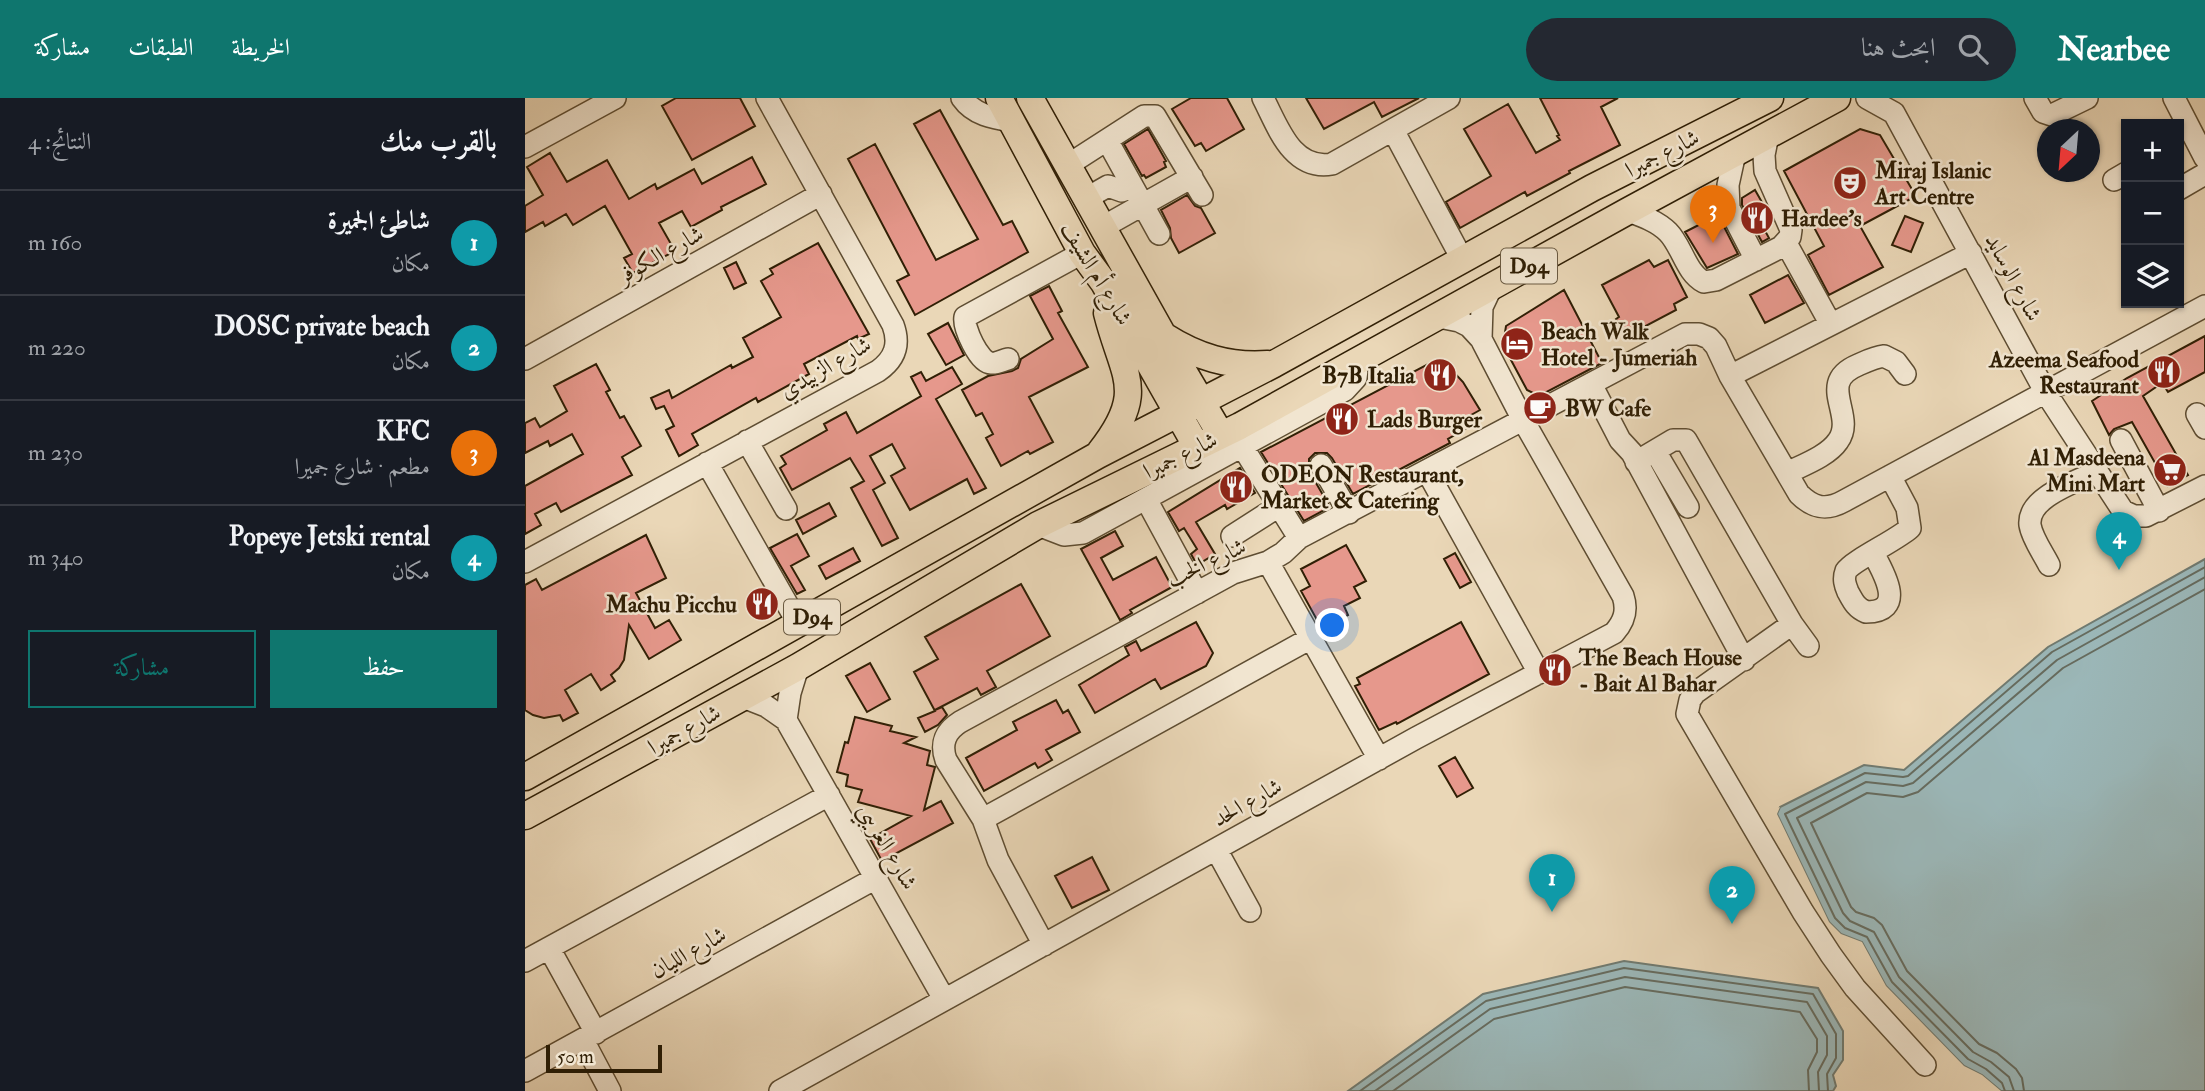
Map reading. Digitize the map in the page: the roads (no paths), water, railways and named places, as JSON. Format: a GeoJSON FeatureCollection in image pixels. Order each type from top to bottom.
{"type":"FeatureCollection","features":[{"type":"Feature","properties":{"kind":"main road","name":"شارع أم الشيف"},"geometry":{"type":"LineString","coordinates":[[999,98],[1082,253],[1189,407],[1232,440]]}},
{"type":"Feature","properties":{"kind":"main road","name":"شارع جميرا"},"geometry":{"type":"LineString","coordinates":[[525,777],[1098,455],[1274,364],[1736,106],[1770,98]]}},
{"type":"Feature","properties":{"kind":"main road","name":"شارع جميرا"},"geometry":{"type":"LineString","coordinates":[[525,816],[798,667],[1038,525],[1197,447],[1232,440],[1358,361],[1837,98]]}},
{"type":"Feature","properties":{"kind":"main road","name":"شارع أم الشيف"},"geometry":{"type":"LineString","coordinates":[[1039,105],[1068,165],[1164,335],[1189,407],[1197,447]]}},
{"type":"Feature","properties":{"kind":"main road"},"geometry":{"type":"LineString","coordinates":[[1098,455],[1120,423],[1128,393],[1128,379],[1107,315],[1104,283]]}},
{"type":"Feature","properties":{"kind":"main road"},"geometry":{"type":"LineString","coordinates":[[1164,335],[1184,348],[1228,363],[1274,364]]}},
{"type":"Feature","properties":{"kind":"street"},"geometry":{"type":"LineString","coordinates":[[525,147],[615,98]]}},
{"type":"Feature","properties":{"kind":"street","name":"شارع الزبيدي"},"geometry":{"type":"LineString","coordinates":[[525,562],[878,371],[893,356],[896,335],[893,325],[767,98]]}},
{"type":"Feature","properties":{"kind":"street"},"geometry":{"type":"LineString","coordinates":[[962,98],[971,108],[982,114],[1012,121]]}},
{"type":"Feature","properties":{"kind":"street"},"geometry":{"type":"LineString","coordinates":[[1263,98],[1292,150],[1308,163],[1319,166],[1332,164],[1450,98]]}},
{"type":"Feature","properties":{"kind":"street","name":"شارع الوسايد"},"geometry":{"type":"LineString","coordinates":[[1867,98],[1894,105],[2046,393],[2123,511],[2134,516],[2147,516],[2159,511]]}},
{"type":"Feature","properties":{"kind":"street"},"geometry":{"type":"LineString","coordinates":[[2035,98],[2043,112],[2052,115],[2087,98]]}},
{"type":"Feature","properties":{"kind":"street"},"geometry":{"type":"LineString","coordinates":[[2173,98],[2205,158]]}},
{"type":"Feature","properties":{"kind":"street"},"geometry":{"type":"LineString","coordinates":[[1068,165],[1144,116],[1152,114],[1156,116],[1197,186],[1138,195],[1108,186],[1087,198]]}},
{"type":"Feature","properties":{"kind":"street"},"geometry":{"type":"LineString","coordinates":[[1394,130],[1462,259]]}},
{"type":"Feature","properties":{"kind":"street"},"geometry":{"type":"LineString","coordinates":[[1628,211],[1650,219],[1667,231],[1693,273],[1705,282],[1716,280],[1756,260],[1786,243],[1791,230],[1763,163],[1768,135]]}},
{"type":"Feature","properties":{"kind":"street"},"geometry":{"type":"LineString","coordinates":[[1107,140],[1159,234]]}},
{"type":"Feature","properties":{"kind":"street"},"geometry":{"type":"LineString","coordinates":[[1735,152],[1728,185],[1729,208],[1756,260]]}},
{"type":"Feature","properties":{"kind":"street"},"geometry":{"type":"LineString","coordinates":[[2184,187],[2205,174]]}},
{"type":"Feature","properties":{"kind":"street","name":"شارع الكوفر"},"geometry":{"type":"LineString","coordinates":[[525,359],[821,194]]}},
{"type":"Feature","properties":{"kind":"street"},"geometry":{"type":"LineString","coordinates":[[1103,227],[1138,195]]}},
{"type":"Feature","properties":{"kind":"street"},"geometry":{"type":"LineString","coordinates":[[1786,243],[1830,323]]}},
{"type":"Feature","properties":{"kind":"street"},"geometry":{"type":"LineString","coordinates":[[1007,359],[991,364],[981,357],[966,330],[965,317],[1082,253]]}},
{"type":"Feature","properties":{"kind":"street"},"geometry":{"type":"LineString","coordinates":[[1971,253],[1730,376],[1807,502],[1816,507],[1835,506],[2205,306]]}},
{"type":"Feature","properties":{"kind":"street"},"geometry":{"type":"LineString","coordinates":[[1481,339],[1480,318],[1491,288]]}},
{"type":"Feature","properties":{"kind":"street"},"geometry":{"type":"LineString","coordinates":[[1439,317],[1459,321],[1481,339],[1523,420]]}},
{"type":"Feature","properties":{"kind":"street","name":"شارع الخب"},"geometry":{"type":"LineString","coordinates":[[1044,945],[998,860],[983,819],[944,753],[945,739],[952,727],[1238,571],[1268,562],[1299,538],[1685,334],[1699,334],[1717,346],[1730,376]]}},
{"type":"Feature","properties":{"kind":"street"},"geometry":{"type":"LineString","coordinates":[[1787,473],[1829,450],[1838,442],[1843,432],[1844,420],[1837,393],[1839,383],[1851,368],[1884,356],[1896,362],[1905,374]]}},
{"type":"Feature","properties":{"kind":"street"},"geometry":{"type":"LineString","coordinates":[[1595,382],[1620,440],[1641,455],[1688,507]]}},
{"type":"Feature","properties":{"kind":"street","name":"شارع الحد"},"geometry":{"type":"LineString","coordinates":[[779,1091],[1379,759],[1613,633],[1622,622],[1625,609],[1623,596],[1523,420]]}},
{"type":"Feature","properties":{"kind":"street"},"geometry":{"type":"LineString","coordinates":[[1641,455],[1680,439],[1686,440],[1693,448],[1792,624],[1808,646]]}},
{"type":"Feature","properties":{"kind":"street"},"geometry":{"type":"LineString","coordinates":[[1038,525],[1056,533],[1078,534],[1146,499],[1232,440],[1299,538]]}},
{"type":"Feature","properties":{"kind":"street"},"geometry":{"type":"LineString","coordinates":[[2121,440],[2159,511],[2205,486]]}},
{"type":"Feature","properties":{"kind":"street"},"geometry":{"type":"LineString","coordinates":[[747,441],[786,509]]}},
{"type":"Feature","properties":{"kind":"street"},"geometry":{"type":"LineString","coordinates":[[1641,455],[1744,660]]}},
{"type":"Feature","properties":{"kind":"street"},"geometry":{"type":"LineString","coordinates":[[707,463],[799,625]]}},
{"type":"Feature","properties":{"kind":"street"},"geometry":{"type":"LineString","coordinates":[[1321,465],[1349,513]]}},
{"type":"Feature","properties":{"kind":"street"},"geometry":{"type":"LineString","coordinates":[[1427,471],[1539,673]]}},
{"type":"Feature","properties":{"kind":"street"},"geometry":{"type":"LineString","coordinates":[[2049,565],[2033,534],[2031,513],[2045,497],[2096,472]]}},
{"type":"Feature","properties":{"kind":"street"},"geometry":{"type":"LineString","coordinates":[[1873,554],[1901,537],[1910,528],[1907,508],[1890,476]]}},
{"type":"Feature","properties":{"kind":"street"},"geometry":{"type":"LineString","coordinates":[[1146,499],[1197,593]]}},
{"type":"Feature","properties":{"kind":"street"},"geometry":{"type":"LineString","coordinates":[[1232,536],[1279,506]]}},
{"type":"Feature","properties":{"kind":"street"},"geometry":{"type":"LineString","coordinates":[[1268,562],[1379,759]]}},
{"type":"Feature","properties":{"kind":"street"},"geometry":{"type":"LineString","coordinates":[[1792,624],[1695,693],[1688,707],[1690,721],[1831,955],[1855,988],[1925,1065]]}},
{"type":"Feature","properties":{"kind":"street"},"geometry":{"type":"LineString","coordinates":[[983,819],[1311,638]]}},
{"type":"Feature","properties":{"kind":"street"},"geometry":{"type":"LineString","coordinates":[[786,720],[798,667]]}},
{"type":"Feature","properties":{"kind":"street","name":"شارع الغريبي"},"geometry":{"type":"LineString","coordinates":[[743,698],[766,706],[786,720],[944,999]]}},
{"type":"Feature","properties":{"kind":"street"},"geometry":{"type":"LineString","coordinates":[[525,961],[829,795]]}},
{"type":"Feature","properties":{"kind":"street"},"geometry":{"type":"LineString","coordinates":[[1216,849],[1250,911]]}},
{"type":"Feature","properties":{"kind":"street","name":"شارع الليان"},"geometry":{"type":"LineString","coordinates":[[525,1072],[876,878]]}},
{"type":"Feature","properties":{"kind":"street"},"geometry":{"type":"LineString","coordinates":[[549,948],[590,1036],[610,1091]]}},
{"type":"Feature","properties":{"kind":"water"},"geometry":{"type":"Polygon","coordinates":[[[2205,559],[2205,1091],[2001,1091],[1982,1075],[1964,1066],[1886,986],[1862,942],[1841,934],[1829,922],[1777,814],[1780,807],[1864,765],[1904,770],[2048,647],[2205,559]]]}},
{"type":"Feature","properties":{"kind":"water"},"geometry":{"type":"Polygon","coordinates":[[[1624,961],[1818,988],[1843,1031],[1843,1060],[1833,1075],[1836,1086],[1833,1091],[1348,1091],[1483,994],[1624,961]]]}},
{"type":"Feature","properties":{"kind":"place","name":"Miraj Islanic Art Centre"},"geometry":{"type":"Point","coordinates":[1850,183]}},
{"type":"Feature","properties":{"kind":"place","name":"Hardee's"},"geometry":{"type":"Point","coordinates":[1757,218]}},
{"type":"Feature","properties":{"kind":"place","name":"KFC"},"geometry":{"type":"Point","coordinates":[1713,243]}},
{"type":"Feature","properties":{"kind":"place","name":"Beach Walk Hotel - Jumeriah"},"geometry":{"type":"Point","coordinates":[1517,344]}},
{"type":"Feature","properties":{"kind":"place","name":"Azeema Seafood Restaurant"},"geometry":{"type":"Point","coordinates":[2164,372]}},
{"type":"Feature","properties":{"kind":"place","name":"B7B Italia"},"geometry":{"type":"Point","coordinates":[1440,375]}},
{"type":"Feature","properties":{"kind":"place","name":"BW Cafe"},"geometry":{"type":"Point","coordinates":[1540,408]}},
{"type":"Feature","properties":{"kind":"place","name":"Lads Burger"},"geometry":{"type":"Point","coordinates":[1342,419]}},
{"type":"Feature","properties":{"kind":"place","name":"Al Masdeena Mini Mart"},"geometry":{"type":"Point","coordinates":[2170,470]}},
{"type":"Feature","properties":{"kind":"place","name":"ODEON Restaurant, Market & Catering"},"geometry":{"type":"Point","coordinates":[1236,487]}},
{"type":"Feature","properties":{"kind":"place","name":"Popeye Jetski rental"},"geometry":{"type":"Point","coordinates":[2119,570]}},
{"type":"Feature","properties":{"kind":"place","name":"Machu Picchu"},"geometry":{"type":"Point","coordinates":[762,604]}},
{"type":"Feature","properties":{"kind":"place","name":"The Beach House - Bait Al Bahar"},"geometry":{"type":"Point","coordinates":[1555,670]}},
{"type":"Feature","properties":{"kind":"place","name":"شاطئ الجميرة"},"geometry":{"type":"Point","coordinates":[1552,912]}},
{"type":"Feature","properties":{"kind":"place","name":"DOSC private beach"},"geometry":{"type":"Point","coordinates":[1732,924]}}]}
